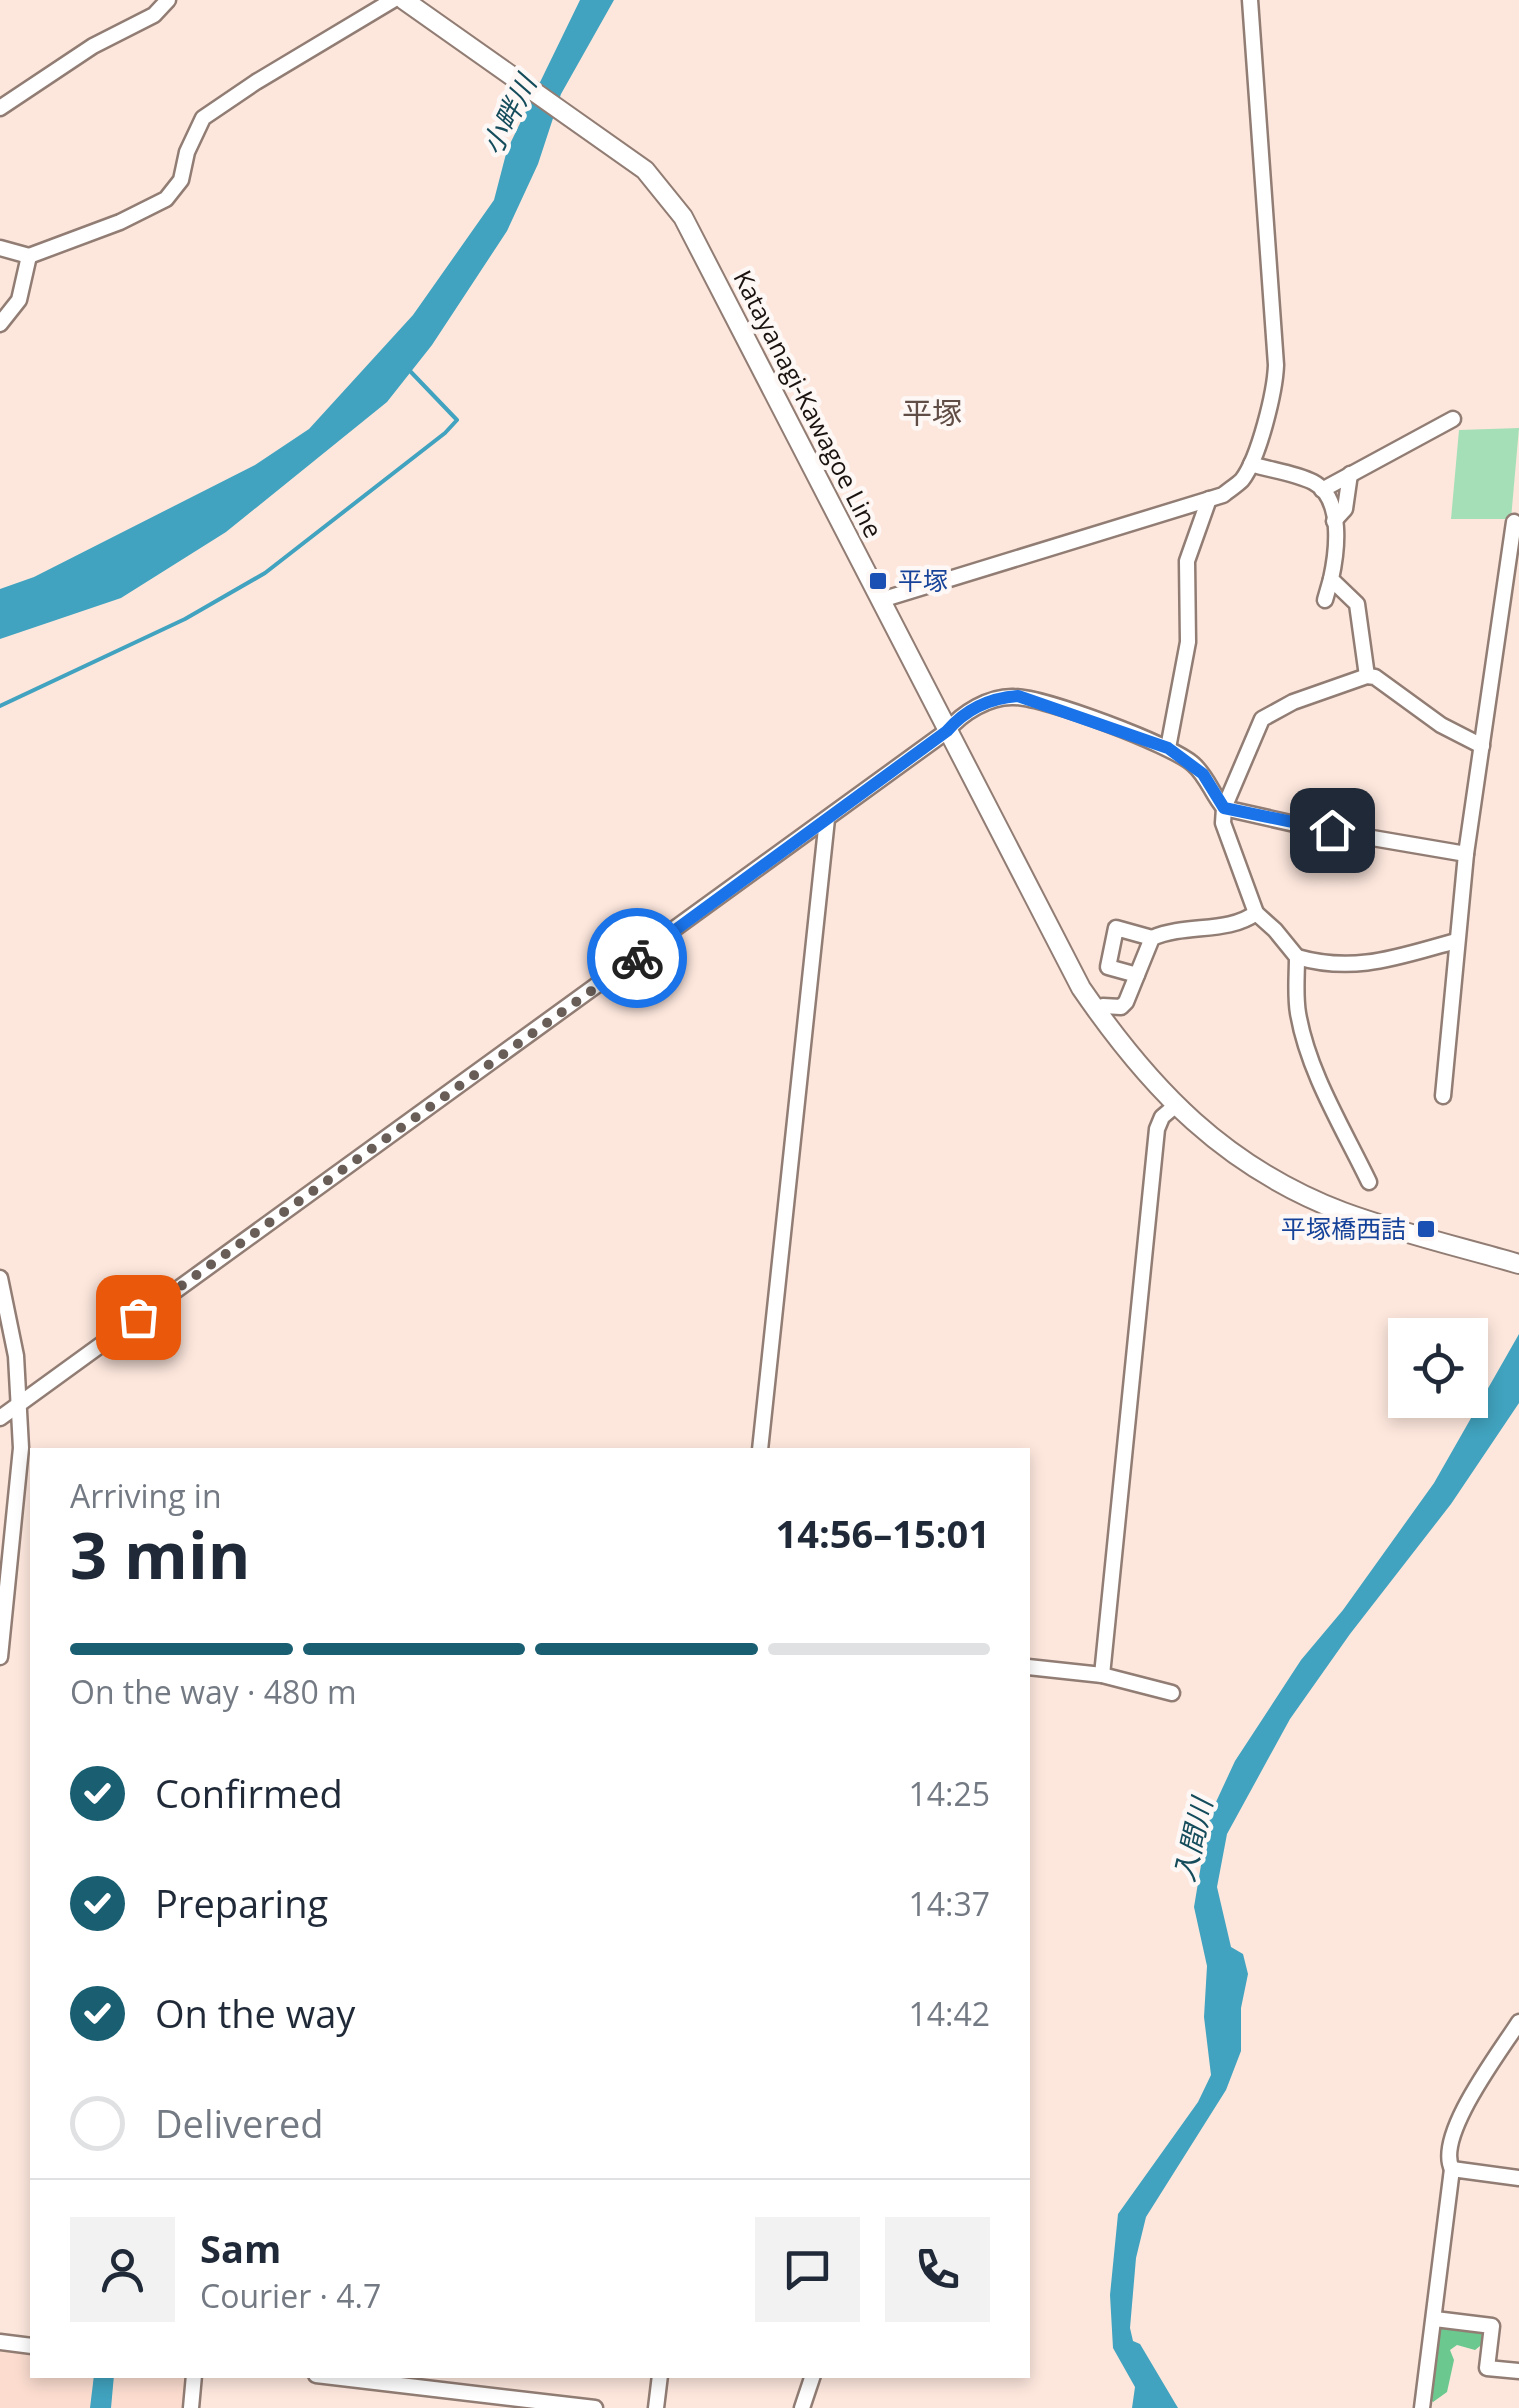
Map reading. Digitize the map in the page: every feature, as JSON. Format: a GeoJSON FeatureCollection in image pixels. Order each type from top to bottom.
{"type":"FeatureCollection","features":[{"type":"Feature","properties":{"kind":"main road","name":"Katayanagi-Kawagoe Line"},"geometry":{"type":"LineString","coordinates":[[404,0],[645,170],[683,217],[1080,988],[1146,1076],[1222,1148],[1291,1189],[1366,1220],[1519,1264]]}},
{"type":"Feature","properties":{"kind":"street"},"geometry":{"type":"LineString","coordinates":[[0,108],[93,46],[154,15],[168,0]]}},
{"type":"Feature","properties":{"kind":"street"},"geometry":{"type":"LineString","coordinates":[[0,248],[28,256],[120,222],[166,199],[181,180],[187,152],[204,118],[393,0]]}},
{"type":"Feature","properties":{"kind":"street"},"geometry":{"type":"LineString","coordinates":[[880,600],[1208,500],[1223,495],[1241,480],[1250,464],[1276,381],[1250,0]]}},
{"type":"Feature","properties":{"kind":"street"},"geometry":{"type":"LineString","coordinates":[[0,324],[19,300],[28,256]]}},
{"type":"Feature","properties":{"kind":"street"},"geometry":{"type":"LineString","coordinates":[[1322,490],[1453,419]]}},
{"type":"Feature","properties":{"kind":"street"},"geometry":{"type":"LineString","coordinates":[[1250,464],[1313,482],[1322,490],[1334,522],[1336,543],[1325,600]]}},
{"type":"Feature","properties":{"kind":"street"},"geometry":{"type":"LineString","coordinates":[[1334,522],[1345,509],[1350,474]]}},
{"type":"Feature","properties":{"kind":"street"},"geometry":{"type":"LineString","coordinates":[[1168,748],[1188,642],[1186,571],[1208,500]]}},
{"type":"Feature","properties":{"kind":"street"},"geometry":{"type":"LineString","coordinates":[[1443,1096],[1466,854],[1514,522]]}},
{"type":"Feature","properties":{"kind":"street"},"geometry":{"type":"LineString","coordinates":[[1331,579],[1357,604],[1367,676]]}},
{"type":"Feature","properties":{"kind":"street"},"geometry":{"type":"LineString","coordinates":[[1224,808],[1262,719],[1293,702],[1367,676],[1441,725],[1482,746]]}},
{"type":"Feature","properties":{"kind":"street"},"geometry":{"type":"LineString","coordinates":[[0,1418],[827,819],[947,731],[958,718],[988,702],[1018,696],[1168,748],[1203,774],[1224,808],[1226,834],[1256,913],[1298,957],[1339,966],[1361,966],[1456,941]]}},
{"type":"Feature","properties":{"kind":"street"},"geometry":{"type":"LineString","coordinates":[[1224,808],[1466,854]]}},
{"type":"Feature","properties":{"kind":"street"},"geometry":{"type":"LineString","coordinates":[[760,1448],[827,819]]}},
{"type":"Feature","properties":{"kind":"street"},"geometry":{"type":"LineString","coordinates":[[1137,975],[1108,967],[1116,928],[1152,938],[1180,928],[1240,924],[1256,913]]}},
{"type":"Feature","properties":{"kind":"street"},"geometry":{"type":"LineString","coordinates":[[1095,1010],[1126,1002],[1152,938]]}},
{"type":"Feature","properties":{"kind":"street"},"geometry":{"type":"LineString","coordinates":[[1298,957],[1296,996],[1301,1029],[1329,1101],[1369,1182]]}},
{"type":"Feature","properties":{"kind":"street"},"geometry":{"type":"LineString","coordinates":[[1102,1675],[1156,1129],[1162,1117],[1175,1106]]}},
{"type":"Feature","properties":{"kind":"street"},"geometry":{"type":"LineString","coordinates":[[0,1278],[16,1356],[21,1448],[0,1657]]}},
{"type":"Feature","properties":{"kind":"street"},"geometry":{"type":"LineString","coordinates":[[1030,1667],[1102,1675],[1172,1693]]}},
{"type":"Feature","properties":{"kind":"street"},"geometry":{"type":"LineString","coordinates":[[1422,2408],[1452,2169],[1447,2151],[1455,2126],[1519,2022]]}},
{"type":"Feature","properties":{"kind":"street"},"geometry":{"type":"LineString","coordinates":[[1452,2169],[1519,2178]]}},
{"type":"Feature","properties":{"kind":"street"},"geometry":{"type":"LineString","coordinates":[[1434,2319],[1492,2326],[1487,2368],[1519,2372]]}},
{"type":"Feature","properties":{"kind":"street"},"geometry":{"type":"LineString","coordinates":[[0,2342],[30,2346]]}},
{"type":"Feature","properties":{"kind":"street"},"geometry":{"type":"LineString","coordinates":[[190,2408],[194,2378]]}},
{"type":"Feature","properties":{"kind":"street"},"geometry":{"type":"LineString","coordinates":[[341,2378],[595,2408]]}},
{"type":"Feature","properties":{"kind":"street"},"geometry":{"type":"LineString","coordinates":[[656,2408],[660,2378]]}},
{"type":"Feature","properties":{"kind":"street"},"geometry":{"type":"LineString","coordinates":[[802,2408],[811,2378]]}},
{"type":"Feature","properties":{"kind":"shaded area"},"geometry":{"type":"Polygon","coordinates":[[[0,2350],[30,2354],[30,2378],[190,2378],[187,2408],[0,2408],[0,2350]]]}},
{"type":"Feature","properties":{"kind":"green space"},"geometry":{"type":"Polygon","coordinates":[[[1519,428],[1511,519],[1451,519],[1459,430],[1519,428]]]}},
{"type":"Feature","properties":{"kind":"green space"},"geometry":{"type":"Polygon","coordinates":[[[1443,2324],[1484,2330],[1484,2343],[1475,2350],[1457,2345],[1450,2350],[1454,2360],[1447,2392],[1433,2402],[1429,2398],[1439,2327],[1443,2324]]]}},
{"type":"Feature","properties":{"kind":"water"},"geometry":{"type":"Polygon","coordinates":[[[580,0],[614,0],[561,94],[538,164],[507,231],[432,345],[387,402],[226,532],[121,598],[0,639],[0,589],[34,577],[255,465],[309,429],[413,315],[494,200],[507,150],[580,0]]]}},
{"type":"Feature","properties":{"kind":"water"},"geometry":{"type":"Polygon","coordinates":[[[1519,1334],[1519,1403],[1451,1504],[1290,1719],[1227,1834],[1217,1887],[1231,1947],[1243,1954],[1248,1974],[1241,2008],[1241,2051],[1226,2090],[1146,2217],[1136,2258],[1130,2328],[1133,2341],[1140,2344],[1178,2408],[1132,2408],[1135,2387],[1113,2348],[1110,2295],[1118,2214],[1198,2102],[1211,2075],[1204,2017],[1207,1966],[1194,1907],[1209,1817],[1235,1761],[1301,1660],[1343,1610],[1434,1483],[1471,1418],[1488,1418],[1488,1388],[1519,1334]]]}},
{"type":"Feature","properties":{"kind":"water"},"geometry":{"type":"Polygon","coordinates":[[[94,2378],[114,2378],[111,2408],[90,2408],[94,2378]]]}},
{"type":"Feature","properties":{"kind":"waterway"},"geometry":{"type":"LineString","coordinates":[[0,706],[185,619],[265,573],[445,433],[457,420],[410,371]]}},
{"type":"Feature","properties":{"kind":"way so far"},"geometry":{"type":"LineString","coordinates":[[138,1317],[637,958]]}},
{"type":"Feature","properties":{"kind":"place","name":"平塚"},"geometry":{"type":"Point","coordinates":[878,581]}},
{"type":"Feature","properties":{"kind":"place","name":"平塚橋西詰"},"geometry":{"type":"Point","coordinates":[1426,1229]}},
{"type":"Feature","properties":{"kind":"district","name":"平塚"},"geometry":{"type":"Point","coordinates":[932,414]}},
{"type":"Feature","properties":{"kind":"route"},"geometry":{"type":"LineString","coordinates":[[637,958],[947,731],[958,718],[1002,698],[1018,696],[1168,748],[1203,774],[1224,808],[1332,830]]}},
{"type":"Feature","properties":{"kind":"water label","name":"小畔川"},"geometry":{"type":"Point","coordinates":[509,115]}},
{"type":"Feature","properties":{"kind":"water label","name":"入間川"},"geometry":{"type":"Point","coordinates":[1193,1840]}}]}
